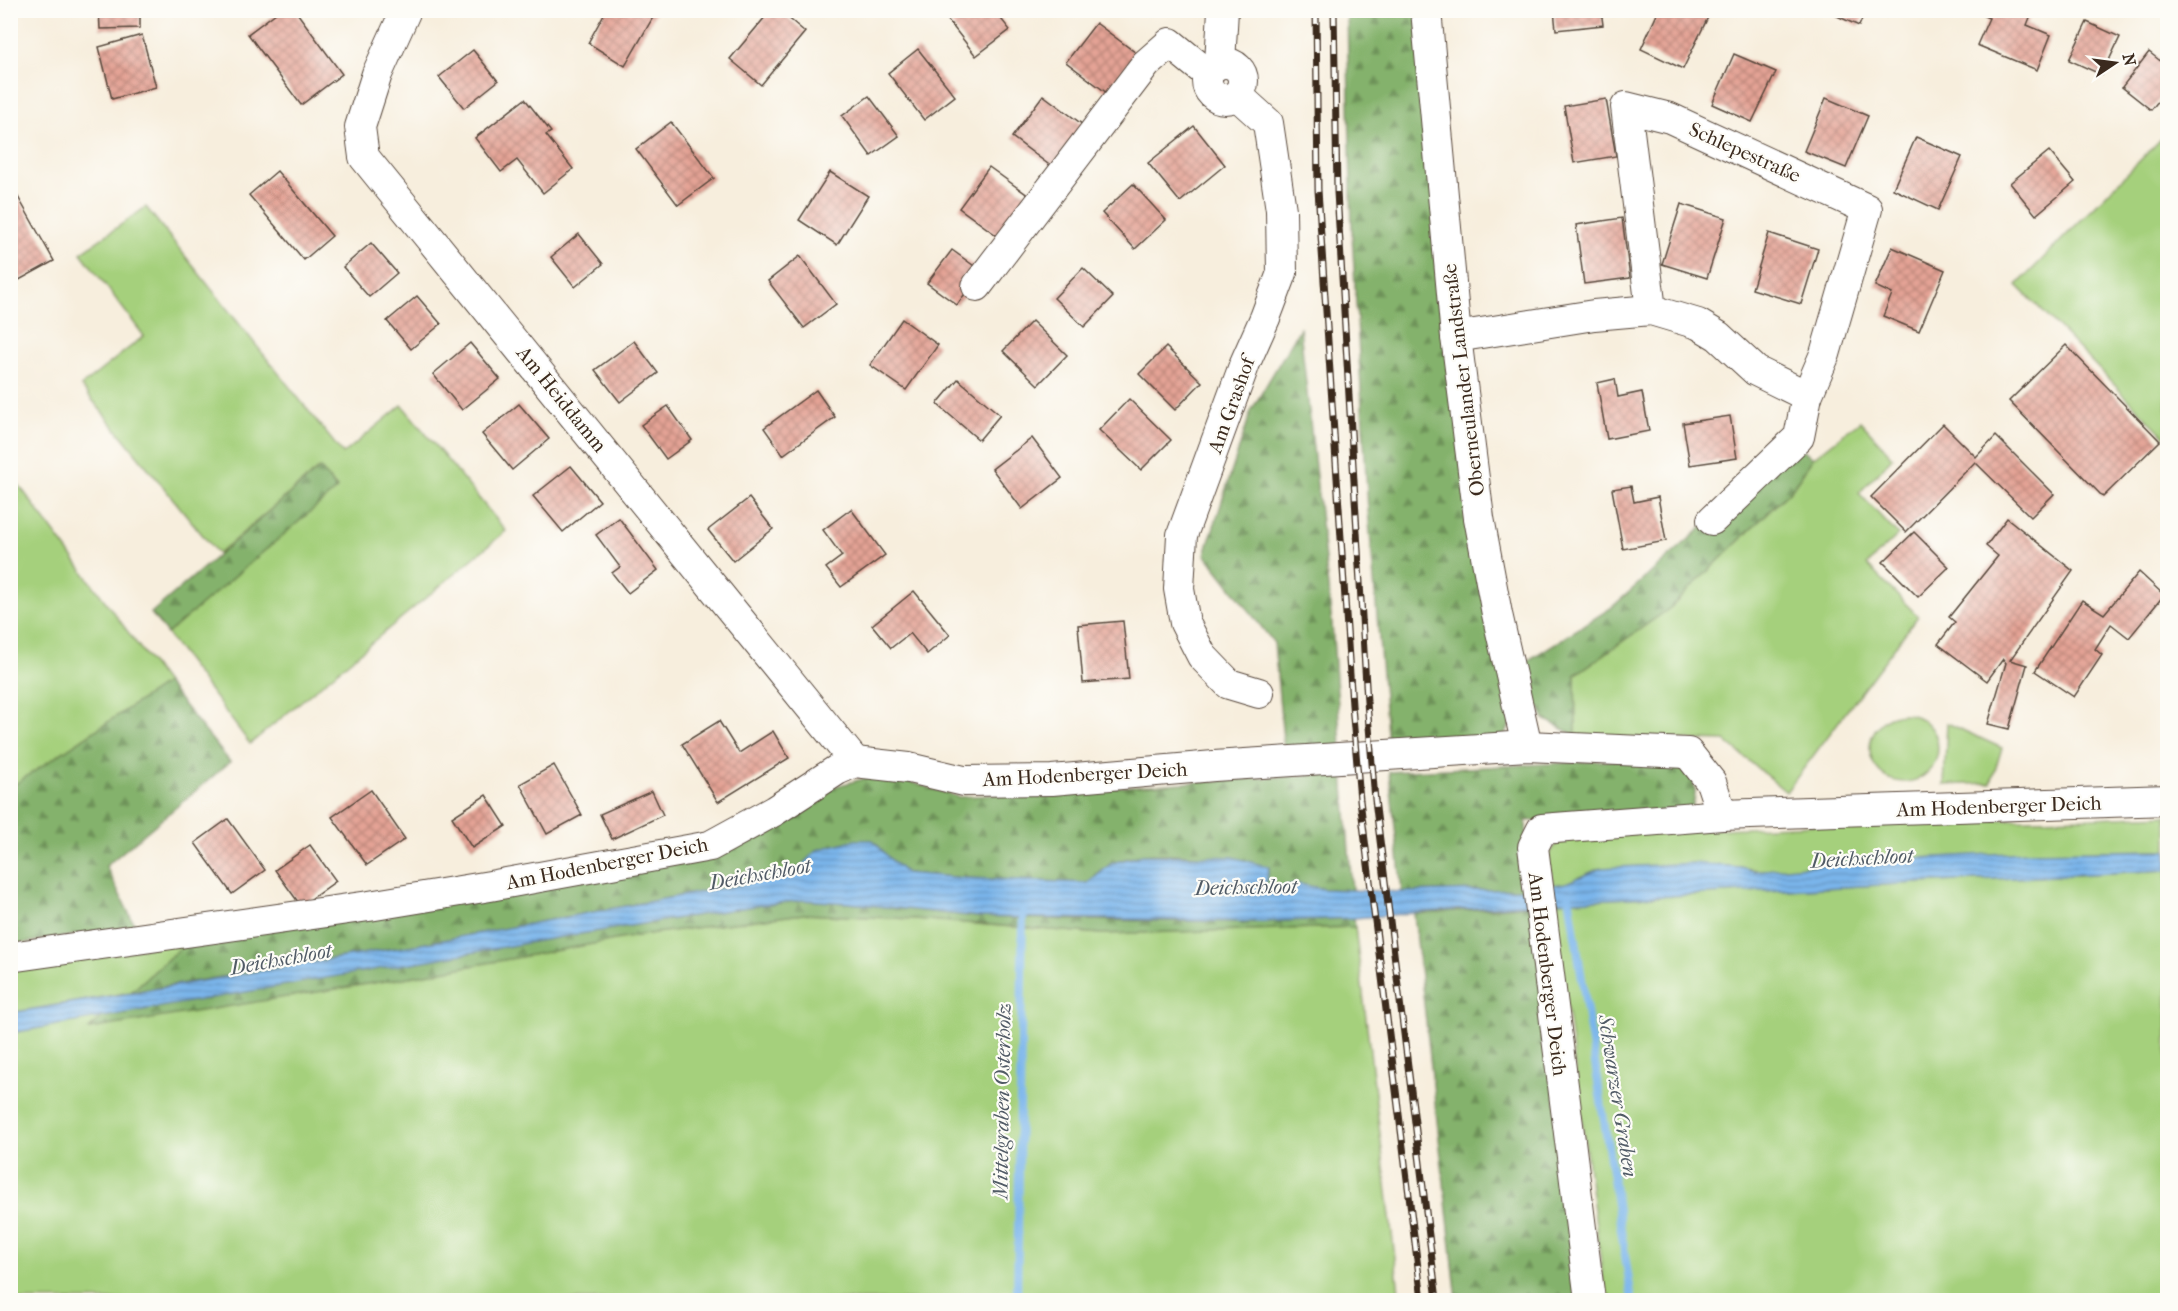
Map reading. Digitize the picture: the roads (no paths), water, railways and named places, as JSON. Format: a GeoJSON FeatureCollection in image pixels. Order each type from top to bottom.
{"type":"FeatureCollection","features":[{"type":"Feature","properties":{"kind":"street","name":"Am Heiddamm"},"geometry":{"type":"LineString","coordinates":[[406,10],[377,74],[360,127],[364,157],[855,762]]}},
{"type":"Feature","properties":{"kind":"street"},"geometry":{"type":"LineString","coordinates":[[1214,68],[1223,10]]}},
{"type":"Feature","properties":{"kind":"street","name":"Oberneulander Landstraße"},"geometry":{"type":"LineString","coordinates":[[1426,10],[1456,337],[1479,518],[1497,614],[1527,746]]}},
{"type":"Feature","properties":{"kind":"street","name":"Am Grashof"},"geometry":{"type":"LineString","coordinates":[[977,286],[1146,64],[1170,43],[1214,68],[1228,62],[1241,72],[1242,88],[1237,95],[1268,123],[1281,210],[1282,273],[1245,363],[1182,535],[1179,589],[1185,622],[1202,656],[1229,684],[1259,693]]}},
{"type":"Feature","properties":{"kind":"street","name":"Schlepestraße"},"geometry":{"type":"LineString","coordinates":[[1651,310],[1626,107],[1670,118],[1867,210],[1826,354],[1807,396],[1799,437],[1712,520]]}},
{"type":"Feature","properties":{"kind":"street"},"geometry":{"type":"LineString","coordinates":[[1456,337],[1594,315],[1651,310],[1698,324],[1718,336],[1756,371],[1807,396]]}},
{"type":"Feature","properties":{"kind":"street","name":"Am Hodenberger Deich"},"geometry":{"type":"LineString","coordinates":[[10,957],[369,906],[710,846],[774,811],[837,770],[855,762],[909,768],[964,781],[1053,780],[1214,766],[1527,746],[1688,753],[1711,782],[1722,815]]}},
{"type":"Feature","properties":{"kind":"street","name":"Am Hodenberger Deich"},"geometry":{"type":"LineString","coordinates":[[1590,1300],[1533,847],[1542,829],[1722,815],[2168,800]]}},
{"type":"Feature","properties":{"kind":"water","name":"Deichschloot"},"geometry":{"type":"Polygon","coordinates":[[[853,840],[873,840],[906,873],[964,878],[1088,883],[1112,863],[1143,855],[1233,857],[1269,867],[1265,889],[1299,884],[1324,889],[1402,892],[1529,889],[1566,883],[1601,868],[1693,863],[1740,867],[1755,871],[1845,862],[2028,852],[2167,850],[2167,870],[1553,902],[1354,918],[1257,922],[980,917],[803,900],[555,938],[11,1033],[11,1013],[421,944],[771,879],[798,869],[817,850],[853,840]]]}},
{"type":"Feature","properties":{"kind":"waterway","name":"Schwarzer Graben"},"geometry":{"type":"LineString","coordinates":[[1569,896],[1632,1300]]}},
{"type":"Feature","properties":{"kind":"waterway","name":"Mittelgraben Osterholz"},"geometry":{"type":"LineString","coordinates":[[1017,1300],[1023,909]]}},
{"type":"Feature","properties":{"kind":"railway"},"geometry":{"type":"LineString","coordinates":[[1316,10],[1318,190],[1352,705],[1360,800],[1422,1300]]}},
{"type":"Feature","properties":{"kind":"railway"},"geometry":{"type":"LineString","coordinates":[[1334,10],[1337,192],[1367,702],[1375,800],[1437,1300]]}}]}
